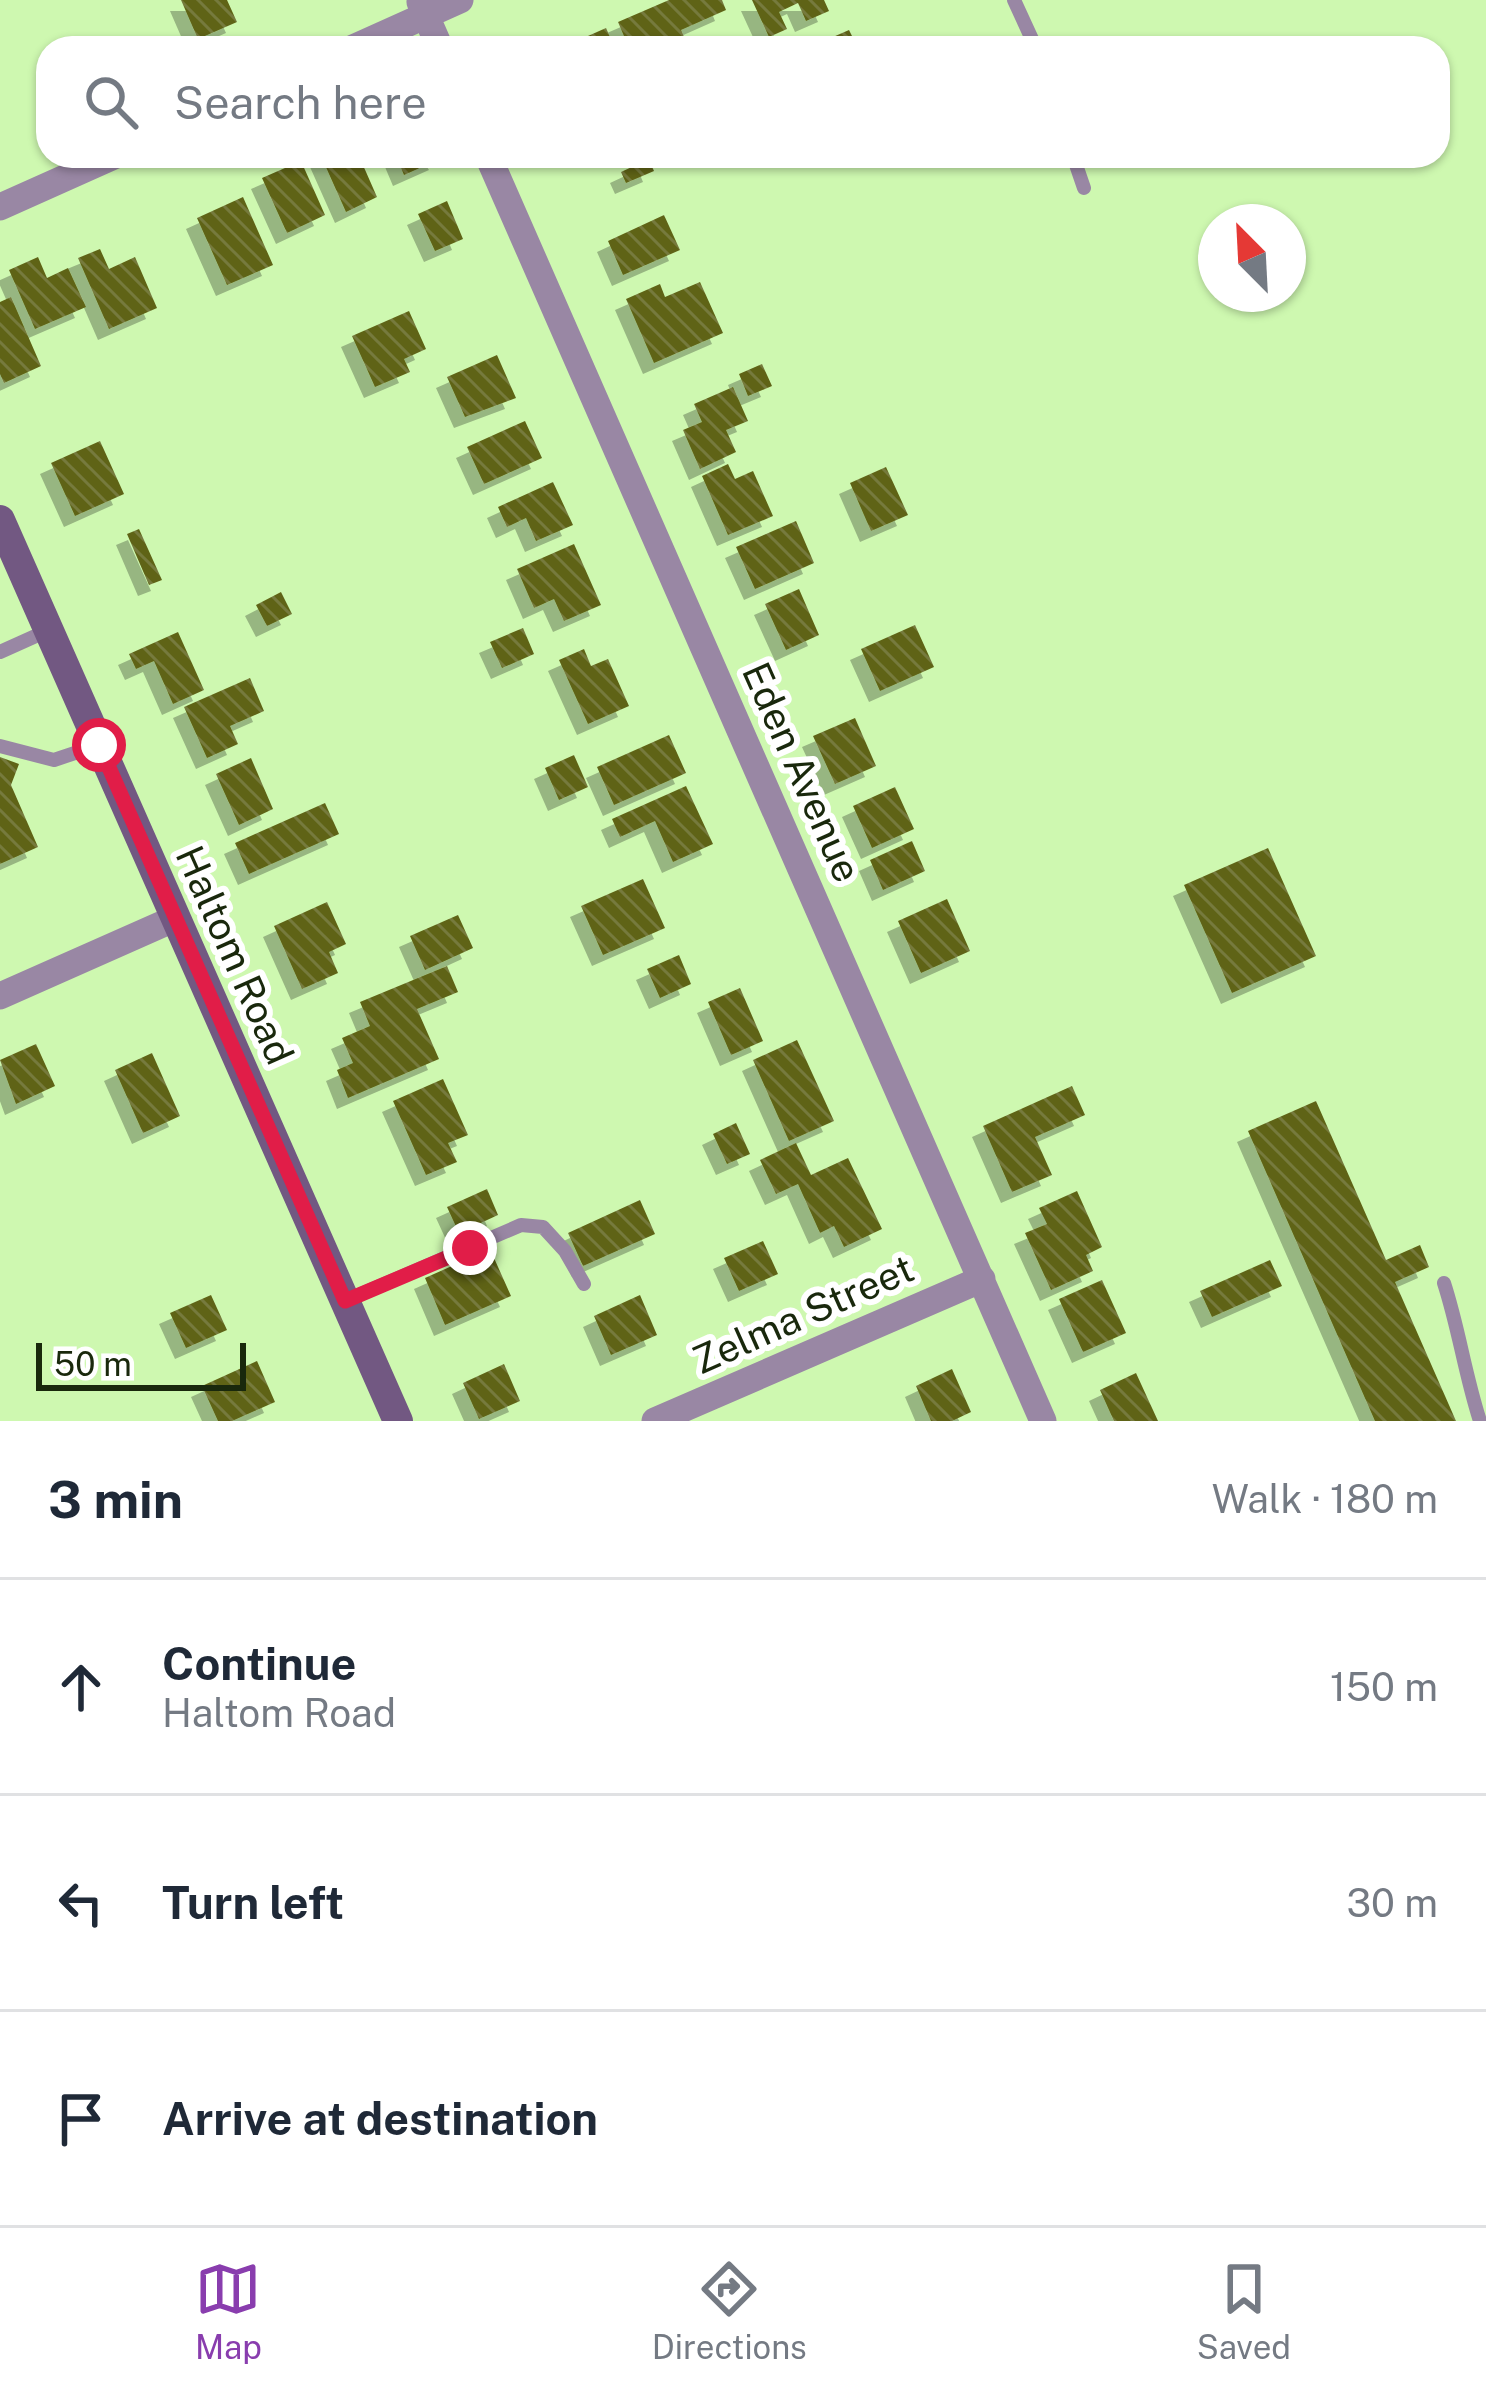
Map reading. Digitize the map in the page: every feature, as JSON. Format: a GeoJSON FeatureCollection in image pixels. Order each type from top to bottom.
{"type":"FeatureCollection","features":[{"type":"Feature","properties":{"kind":"main road","name":"Haltom Road"},"geometry":{"type":"LineString","coordinates":[[0,520],[398,1421]]}},
{"type":"Feature","properties":{"kind":"street"},"geometry":{"type":"LineString","coordinates":[[374,36],[422,8],[460,0]]}},
{"type":"Feature","properties":{"kind":"street"},"geometry":{"type":"LineString","coordinates":[[422,8],[435,36]]}},
{"type":"Feature","properties":{"kind":"street"},"geometry":{"type":"LineString","coordinates":[[0,207],[87,168]]}},
{"type":"Feature","properties":{"kind":"street","name":"Eden Avenue"},"geometry":{"type":"LineString","coordinates":[[493,168],[1042,1421]]}},
{"type":"Feature","properties":{"kind":"street"},"geometry":{"type":"LineString","coordinates":[[0,996],[176,918]]}},
{"type":"Feature","properties":{"kind":"street","name":"Zelma Street"},"geometry":{"type":"LineString","coordinates":[[655,1421],[982,1279]]}},
{"type":"Feature","properties":{"kind":"lane"},"geometry":{"type":"LineString","coordinates":[[1014,0],[1030,36]]}},
{"type":"Feature","properties":{"kind":"lane"},"geometry":{"type":"LineString","coordinates":[[1077,168],[1084,188]]}},
{"type":"Feature","properties":{"kind":"lane"},"geometry":{"type":"LineString","coordinates":[[0,652],[49,630]]}},
{"type":"Feature","properties":{"kind":"lane"},"geometry":{"type":"LineString","coordinates":[[0,746],[54,760],[99,745]]}},
{"type":"Feature","properties":{"kind":"lane"},"geometry":{"type":"LineString","coordinates":[[345,1301],[521,1225],[543,1227],[565,1251],[584,1284]]}},
{"type":"Feature","properties":{"kind":"lane"},"geometry":{"type":"LineString","coordinates":[[1444,1283],[1463,1339],[1464,1371],[1480,1421]]}},
{"type":"Feature","properties":{"kind":"building"},"geometry":{"type":"Polygon","coordinates":[[[181,0],[227,0],[237,22],[197,36],[181,0]]]}},
{"type":"Feature","properties":{"kind":"building"},"geometry":{"type":"Polygon","coordinates":[[[669,0],[722,0],[726,10],[681,30],[684,36],[624,36],[618,22],[669,0]]]}},
{"type":"Feature","properties":{"kind":"building"},"geometry":{"type":"Polygon","coordinates":[[[752,0],[824,0],[829,11],[806,21],[798,3],[779,12],[787,29],[769,36],[752,0]]]}},
{"type":"Feature","properties":{"kind":"building"},"geometry":{"type":"Polygon","coordinates":[[[285,168],[304,168],[325,215],[287,233],[262,178],[285,168]]]}},
{"type":"Feature","properties":{"kind":"building"},"geometry":{"type":"Polygon","coordinates":[[[326,168],[364,168],[377,197],[346,212],[326,168]]]}},
{"type":"Feature","properties":{"kind":"building"},"geometry":{"type":"Polygon","coordinates":[[[630,168],[654,171],[626,183],[621,172],[630,168]]]}},
{"type":"Feature","properties":{"kind":"building"},"geometry":{"type":"Polygon","coordinates":[[[243,197],[273,265],[227,285],[197,218],[243,197]]]}},
{"type":"Feature","properties":{"kind":"building"},"geometry":{"type":"Polygon","coordinates":[[[447,201],[463,239],[435,251],[418,214],[447,201]]]}},
{"type":"Feature","properties":{"kind":"building"},"geometry":{"type":"Polygon","coordinates":[[[664,215],[680,250],[623,275],[608,241],[664,215]]]}},
{"type":"Feature","properties":{"kind":"building"},"geometry":{"type":"Polygon","coordinates":[[[100,249],[109,269],[135,257],[157,308],[109,329],[78,258],[100,249]]]}},
{"type":"Feature","properties":{"kind":"building"},"geometry":{"type":"Polygon","coordinates":[[[38,257],[47,278],[68,268],[86,307],[35,329],[9,270],[38,257]]]}},
{"type":"Feature","properties":{"kind":"building"},"geometry":{"type":"Polygon","coordinates":[[[700,282],[723,333],[654,363],[626,299],[660,284],[665,297],[700,282]]]}},
{"type":"Feature","properties":{"kind":"building"},"geometry":{"type":"Polygon","coordinates":[[[11,297],[41,366],[4,383],[0,302],[11,297]]]}},
{"type":"Feature","properties":{"kind":"building"},"geometry":{"type":"Polygon","coordinates":[[[409,311],[426,349],[404,359],[410,372],[375,387],[352,336],[409,311]]]}},
{"type":"Feature","properties":{"kind":"building"},"geometry":{"type":"Polygon","coordinates":[[[497,355],[516,398],[465,417],[447,377],[497,355]]]}},
{"type":"Feature","properties":{"kind":"building"},"geometry":{"type":"Polygon","coordinates":[[[762,364],[772,386],[748,396],[739,374],[762,364]]]}},
{"type":"Feature","properties":{"kind":"building"},"geometry":{"type":"Polygon","coordinates":[[[733,387],[748,421],[726,430],[736,452],[700,469],[683,430],[702,422],[694,404],[733,387]]]}},
{"type":"Feature","properties":{"kind":"building"},"geometry":{"type":"Polygon","coordinates":[[[525,421],[542,458],[484,484],[467,447],[525,421]]]}},
{"type":"Feature","properties":{"kind":"building"},"geometry":{"type":"Polygon","coordinates":[[[100,441],[124,494],[75,516],[51,463],[100,441]]]}},
{"type":"Feature","properties":{"kind":"building"},"geometry":{"type":"Polygon","coordinates":[[[728,464],[735,479],[753,471],[773,516],[728,535],[702,476],[728,464]]]}},
{"type":"Feature","properties":{"kind":"building"},"geometry":{"type":"Polygon","coordinates":[[[886,467],[908,515],[871,531],[850,483],[886,467]]]}},
{"type":"Feature","properties":{"kind":"building"},"geometry":{"type":"Polygon","coordinates":[[[553,482],[573,525],[536,541],[526,518],[507,527],[498,507],[553,482]]]}},
{"type":"Feature","properties":{"kind":"building"},"geometry":{"type":"Polygon","coordinates":[[[796,521],[814,563],[755,589],[736,547],[796,521]]]}},
{"type":"Feature","properties":{"kind":"building"},"geometry":{"type":"Polygon","coordinates":[[[139,529],[162,580],[149,585],[127,534],[139,529]]]}},
{"type":"Feature","properties":{"kind":"building"},"geometry":{"type":"Polygon","coordinates":[[[574,544],[601,605],[564,621],[554,599],[534,608],[517,569],[574,544]]]}},
{"type":"Feature","properties":{"kind":"building"},"geometry":{"type":"Polygon","coordinates":[[[799,589],[819,635],[786,650],[765,604],[799,589]]]}},
{"type":"Feature","properties":{"kind":"building"},"geometry":{"type":"Polygon","coordinates":[[[281,592],[292,614],[267,626],[256,605],[281,592]]]}},
{"type":"Feature","properties":{"kind":"building"},"geometry":{"type":"Polygon","coordinates":[[[915,625],[934,667],[880,691],[861,649],[915,625]]]}},
{"type":"Feature","properties":{"kind":"building"},"geometry":{"type":"Polygon","coordinates":[[[523,628],[534,654],[502,668],[490,642],[523,628]]]}},
{"type":"Feature","properties":{"kind":"building"},"geometry":{"type":"Polygon","coordinates":[[[178,632],[204,690],[173,704],[154,661],[136,669],[129,654],[178,632]]]}},
{"type":"Feature","properties":{"kind":"building"},"geometry":{"type":"Polygon","coordinates":[[[584,649],[591,666],[608,659],[629,706],[588,724],[559,660],[584,649]]]}},
{"type":"Feature","properties":{"kind":"building"},"geometry":{"type":"Polygon","coordinates":[[[250,678],[264,711],[230,726],[238,744],[207,758],[184,707],[250,678]]]}},
{"type":"Feature","properties":{"kind":"building"},"geometry":{"type":"Polygon","coordinates":[[[855,718],[876,766],[835,784],[813,736],[855,718]]]}},
{"type":"Feature","properties":{"kind":"building"},"geometry":{"type":"Polygon","coordinates":[[[669,735],[686,773],[614,805],[597,767],[669,735]]]}},
{"type":"Feature","properties":{"kind":"building"},"geometry":{"type":"Polygon","coordinates":[[[574,755],[588,787],[559,800],[545,768],[574,755]]]}},
{"type":"Feature","properties":{"kind":"building"},"geometry":{"type":"Polygon","coordinates":[[[0,757],[19,764],[11,785],[38,847],[0,864],[0,757]]]}},
{"type":"Feature","properties":{"kind":"building"},"geometry":{"type":"Polygon","coordinates":[[[251,758],[273,809],[239,825],[216,774],[251,758]]]}},
{"type":"Feature","properties":{"kind":"building"},"geometry":{"type":"Polygon","coordinates":[[[686,786],[713,844],[673,862],[655,821],[620,837],[612,819],[686,786]]]}},
{"type":"Feature","properties":{"kind":"building"},"geometry":{"type":"Polygon","coordinates":[[[895,787],[914,829],[872,848],[853,806],[895,787]]]}},
{"type":"Feature","properties":{"kind":"building"},"geometry":{"type":"Polygon","coordinates":[[[325,803],[339,834],[249,874],[235,843],[325,803]]]}},
{"type":"Feature","properties":{"kind":"building"},"geometry":{"type":"Polygon","coordinates":[[[912,841],[925,871],[883,890],[870,860],[912,841]]]}},
{"type":"Feature","properties":{"kind":"building"},"geometry":{"type":"Polygon","coordinates":[[[1268,848],[1316,956],[1232,993],[1184,885],[1268,848]]]}},
{"type":"Feature","properties":{"kind":"building"},"geometry":{"type":"Polygon","coordinates":[[[643,879],[665,928],[603,955],[581,906],[643,879]]]}},
{"type":"Feature","properties":{"kind":"building"},"geometry":{"type":"Polygon","coordinates":[[[947,899],[970,951],[921,973],[898,921],[947,899]]]}},
{"type":"Feature","properties":{"kind":"building"},"geometry":{"type":"Polygon","coordinates":[[[327,902],[346,944],[329,952],[338,973],[302,989],[274,926],[327,902]]]}},
{"type":"Feature","properties":{"kind":"building"},"geometry":{"type":"Polygon","coordinates":[[[458,915],[473,948],[425,970],[410,936],[458,915]]]}},
{"type":"Feature","properties":{"kind":"building"},"geometry":{"type":"Polygon","coordinates":[[[679,955],[691,984],[660,998],[647,969],[679,955]]]}},
{"type":"Feature","properties":{"kind":"building"},"geometry":{"type":"Polygon","coordinates":[[[447,966],[458,992],[417,1009],[439,1059],[348,1098],[337,1070],[353,1063],[342,1038],[370,1026],[360,1002],[447,966]]]}},
{"type":"Feature","properties":{"kind":"building"},"geometry":{"type":"Polygon","coordinates":[[[740,988],[763,1041],[731,1055],[708,1002],[740,988]]]}},
{"type":"Feature","properties":{"kind":"building"},"geometry":{"type":"Polygon","coordinates":[[[797,1040],[834,1121],[789,1141],[753,1060],[797,1040]]]}},
{"type":"Feature","properties":{"kind":"building"},"geometry":{"type":"Polygon","coordinates":[[[36,1044],[55,1086],[16,1104],[0,1060],[36,1044]]]}},
{"type":"Feature","properties":{"kind":"building"},"geometry":{"type":"Polygon","coordinates":[[[152,1053],[180,1116],[143,1133],[115,1070],[152,1053]]]}},
{"type":"Feature","properties":{"kind":"building"},"geometry":{"type":"Polygon","coordinates":[[[443,1079],[468,1135],[448,1143],[457,1162],[426,1175],[393,1101],[443,1079]]]}},
{"type":"Feature","properties":{"kind":"building"},"geometry":{"type":"Polygon","coordinates":[[[1072,1086],[1085,1115],[1035,1137],[1052,1175],[1012,1192],[983,1126],[1072,1086]]]}},
{"type":"Feature","properties":{"kind":"building"},"geometry":{"type":"Polygon","coordinates":[[[1316,1101],[1386,1260],[1420,1245],[1429,1267],[1395,1282],[1456,1421],[1375,1421],[1248,1131],[1316,1101]]]}},
{"type":"Feature","properties":{"kind":"building"},"geometry":{"type":"Polygon","coordinates":[[[736,1123],[750,1154],[727,1164],[713,1134],[736,1123]]]}},
{"type":"Feature","properties":{"kind":"building"},"geometry":{"type":"Polygon","coordinates":[[[796,1143],[811,1175],[848,1158],[882,1229],[844,1247],[834,1226],[820,1233],[798,1184],[776,1194],[760,1160],[796,1143]]]}},
{"type":"Feature","properties":{"kind":"building"},"geometry":{"type":"Polygon","coordinates":[[[487,1189],[498,1215],[459,1233],[447,1207],[487,1189]]]}},
{"type":"Feature","properties":{"kind":"building"},"geometry":{"type":"Polygon","coordinates":[[[1077,1191],[1102,1247],[1086,1255],[1093,1271],[1051,1290],[1025,1233],[1047,1224],[1039,1208],[1077,1191]]]}},
{"type":"Feature","properties":{"kind":"building"},"geometry":{"type":"Polygon","coordinates":[[[640,1200],[655,1234],[583,1266],[568,1233],[640,1200]]]}},
{"type":"Feature","properties":{"kind":"building"},"geometry":{"type":"Polygon","coordinates":[[[763,1241],[778,1274],[739,1291],[724,1258],[763,1241]]]}},
{"type":"Feature","properties":{"kind":"building"},"geometry":{"type":"Polygon","coordinates":[[[490,1249],[511,1296],[445,1325],[425,1278],[490,1249]]]}},
{"type":"Feature","properties":{"kind":"building"},"geometry":{"type":"Polygon","coordinates":[[[1270,1260],[1282,1286],[1212,1317],[1200,1291],[1270,1260]]]}},
{"type":"Feature","properties":{"kind":"building"},"geometry":{"type":"Polygon","coordinates":[[[1102,1280],[1126,1333],[1083,1352],[1059,1299],[1102,1280]]]}},
{"type":"Feature","properties":{"kind":"building"},"geometry":{"type":"Polygon","coordinates":[[[211,1295],[227,1330],[186,1348],[170,1313],[211,1295]]]}},
{"type":"Feature","properties":{"kind":"building"},"geometry":{"type":"Polygon","coordinates":[[[640,1295],[657,1335],[611,1355],[594,1316],[640,1295]]]}},
{"type":"Feature","properties":{"kind":"building"},"geometry":{"type":"Polygon","coordinates":[[[257,1361],[275,1402],[232,1421],[218,1421],[202,1386],[257,1361]]]}},
{"type":"Feature","properties":{"kind":"building"},"geometry":{"type":"Polygon","coordinates":[[[504,1364],[520,1401],[479,1419],[463,1383],[504,1364]]]}},
{"type":"Feature","properties":{"kind":"building"},"geometry":{"type":"Polygon","coordinates":[[[952,1369],[971,1412],[952,1421],[931,1421],[916,1386],[952,1369]]]}},
{"type":"Feature","properties":{"kind":"building"},"geometry":{"type":"Polygon","coordinates":[[[1136,1373],[1158,1421],[1114,1421],[1100,1390],[1136,1373]]]}},
{"type":"Feature","properties":{"kind":"route"},"geometry":{"type":"LineString","coordinates":[[99,745],[345,1301],[470,1248]]}}]}
